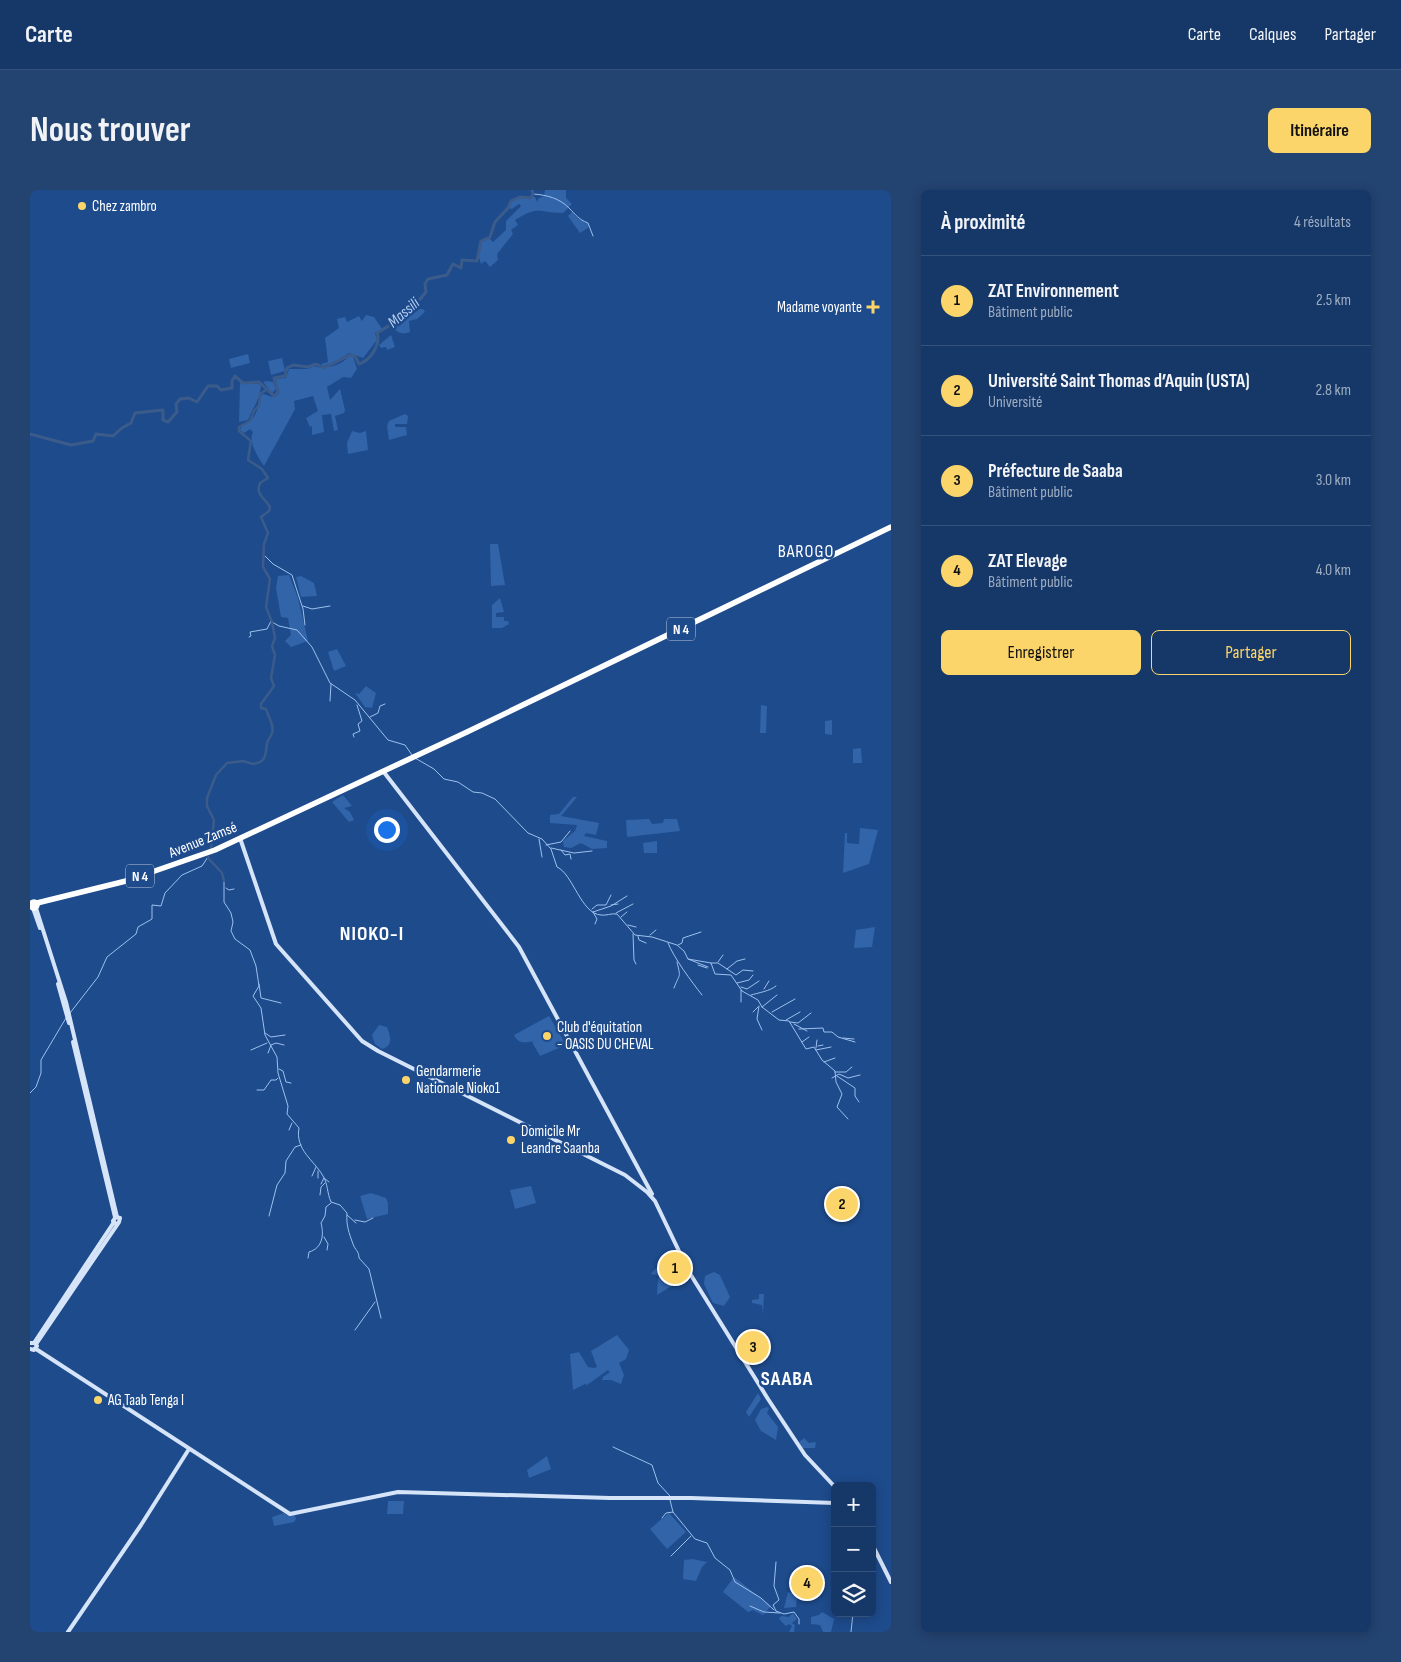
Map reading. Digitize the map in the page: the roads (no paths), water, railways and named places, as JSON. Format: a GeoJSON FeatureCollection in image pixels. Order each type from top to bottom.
{"type":"FeatureCollection","features":[{"type":"Feature","properties":{"kind":"highway","name":"N 4"},"geometry":{"type":"LineString","coordinates":[[382,772],[891,528]]}},
{"type":"Feature","properties":{"kind":"highway","name":"Avenue Zamsé"},"geometry":{"type":"LineString","coordinates":[[33,906],[126,881],[215,850],[382,772]]}},
{"type":"Feature","properties":{"kind":"street"},"geometry":{"type":"LineString","coordinates":[[382,772],[517,948],[646,1192],[657,1208],[677,1252],[784,1425],[806,1455],[831,1483]]}},
{"type":"Feature","properties":{"kind":"street"},"geometry":{"type":"LineString","coordinates":[[382,772],[519,947],[655,1201],[700,1290]]}},
{"type":"Feature","properties":{"kind":"street"},"geometry":{"type":"LineString","coordinates":[[239,840],[275,944],[358,1039],[383,1056],[623,1176],[646,1192],[655,1201]]}},
{"type":"Feature","properties":{"kind":"street"},"geometry":{"type":"LineString","coordinates":[[33,906],[68,1014],[116,1217],[115,1223],[33,1347],[290,1511],[389,1493],[412,1492],[670,1497],[831,1503]]}},
{"type":"Feature","properties":{"kind":"street"},"geometry":{"type":"LineString","coordinates":[[68,1632],[141,1525],[189,1448]]}},
{"type":"Feature","properties":{"kind":"street"},"geometry":{"type":"LineString","coordinates":[[876,1552],[891,1582]]}},
{"type":"Feature","properties":{"kind":"waterway","name":"Massili"},"geometry":{"type":"LineString","coordinates":[[30,434],[71,445],[93,441],[96,434],[113,436],[131,423],[135,413],[163,410],[163,420],[168,422],[177,412],[176,404],[180,399],[189,398],[197,402],[208,386],[217,386],[221,390],[232,388],[232,381],[235,376],[243,383],[259,382],[274,396],[278,392],[274,378],[285,376],[287,368],[293,365],[308,367],[316,364],[324,368],[350,355],[355,356],[359,364],[374,351],[378,342],[377,333],[410,310],[426,292],[425,284],[428,279],[447,275],[453,264],[461,268],[462,260],[477,261],[481,241],[490,237],[495,222],[508,208],[511,201],[520,197],[531,198],[532,190]]}},
{"type":"Feature","properties":{"kind":"waterway"},"geometry":{"type":"LineString","coordinates":[[533,194],[557,199],[579,218],[588,223],[593,236]]}},
{"type":"Feature","properties":{"kind":"waterway"},"geometry":{"type":"LineString","coordinates":[[211,849],[214,820],[207,806],[207,798],[216,775],[227,763],[243,761],[253,764],[261,762],[273,730],[266,709],[261,708],[261,704],[274,686],[271,678],[275,655],[272,646],[275,638],[272,622],[266,607],[270,579],[263,567],[264,544],[268,533],[261,517],[269,511],[270,507],[259,491],[260,483],[268,478],[262,469],[248,460],[251,441],[239,431],[239,427],[250,421],[259,405],[260,394],[266,390]]}},
{"type":"Feature","properties":{"kind":"waterway"},"geometry":{"type":"LineString","coordinates":[[265,556],[273,564],[292,575],[303,609],[305,625]]}},
{"type":"Feature","properties":{"kind":"waterway"},"geometry":{"type":"LineString","coordinates":[[303,606],[312,609],[330,606]]}},
{"type":"Feature","properties":{"kind":"waterway"},"geometry":{"type":"LineString","coordinates":[[249,637],[251,636],[250,632],[267,629],[271,621]]}},
{"type":"Feature","properties":{"kind":"waterway"},"geometry":{"type":"LineString","coordinates":[[272,622],[279,626],[297,630],[312,647],[330,683],[355,700],[388,740],[405,745],[412,755]]}},
{"type":"Feature","properties":{"kind":"waterway"},"geometry":{"type":"LineString","coordinates":[[330,701],[331,684]]}},
{"type":"Feature","properties":{"kind":"waterway"},"geometry":{"type":"LineString","coordinates":[[370,717],[378,713],[380,706],[385,704]]}},
{"type":"Feature","properties":{"kind":"waterway"},"geometry":{"type":"LineString","coordinates":[[354,737],[353,734],[360,731],[358,724],[362,721],[357,705]]}},
{"type":"Feature","properties":{"kind":"waterway"},"geometry":{"type":"LineString","coordinates":[[415,758],[434,769],[444,779],[458,782],[473,792],[482,793],[495,799],[528,833],[542,839],[551,849],[557,867],[568,877],[588,908],[594,913],[603,915],[617,914],[635,935],[652,937],[677,945],[684,951],[688,959],[711,963],[715,974],[731,975],[742,991],[758,1000],[762,1007],[779,1020],[789,1021],[806,1049],[814,1047],[822,1060],[835,1071],[836,1082],[842,1094],[837,1107],[848,1119]]}},
{"type":"Feature","properties":{"kind":"waterway"},"geometry":{"type":"LineString","coordinates":[[546,845],[561,842],[570,831]]}},
{"type":"Feature","properties":{"kind":"waterway"},"geometry":{"type":"LineString","coordinates":[[539,839],[542,857]]}},
{"type":"Feature","properties":{"kind":"waterway"},"geometry":{"type":"LineString","coordinates":[[551,848],[574,853],[592,851]]}},
{"type":"Feature","properties":{"kind":"waterway"},"geometry":{"type":"LineString","coordinates":[[561,850],[565,855],[570,854],[571,859]]}},
{"type":"Feature","properties":{"kind":"waterway"},"geometry":{"type":"LineString","coordinates":[[70,1013],[98,977],[107,957],[136,934],[138,927],[152,919],[152,905],[161,906],[165,893],[182,875],[202,866],[208,857]]}},
{"type":"Feature","properties":{"kind":"waterway"},"geometry":{"type":"LineString","coordinates":[[208,858],[222,873],[224,881]]}},
{"type":"Feature","properties":{"kind":"waterway"},"geometry":{"type":"LineString","coordinates":[[224,881],[224,902],[231,913],[233,922],[231,931],[235,939],[250,950],[256,966],[259,986],[253,996],[261,1008],[265,1035],[277,1057],[278,1073],[288,1106],[287,1114],[299,1128],[302,1149],[325,1179],[331,1202],[340,1205],[347,1213],[347,1225],[350,1236],[359,1258],[369,1269],[381,1318]]}},
{"type":"Feature","properties":{"kind":"waterway"},"geometry":{"type":"LineString","coordinates":[[226,888],[229,890],[234,889]]}},
{"type":"Feature","properties":{"kind":"waterway"},"geometry":{"type":"LineString","coordinates":[[592,909],[597,905],[606,905],[611,895]]}},
{"type":"Feature","properties":{"kind":"waterway"},"geometry":{"type":"LineString","coordinates":[[593,912],[611,906],[627,896]]}},
{"type":"Feature","properties":{"kind":"waterway"},"geometry":{"type":"LineString","coordinates":[[611,905],[618,904]]}},
{"type":"Feature","properties":{"kind":"waterway"},"geometry":{"type":"LineString","coordinates":[[616,913],[633,904]]}},
{"type":"Feature","properties":{"kind":"waterway"},"geometry":{"type":"LineString","coordinates":[[593,912],[597,919],[595,924]]}},
{"type":"Feature","properties":{"kind":"waterway"},"geometry":{"type":"LineString","coordinates":[[621,917],[627,912]]}},
{"type":"Feature","properties":{"kind":"waterway"},"geometry":{"type":"LineString","coordinates":[[628,925],[636,927]]}},
{"type":"Feature","properties":{"kind":"waterway"},"geometry":{"type":"LineString","coordinates":[[650,935],[656,930]]}},
{"type":"Feature","properties":{"kind":"waterway"},"geometry":{"type":"LineString","coordinates":[[678,945],[682,943],[683,938],[701,932]]}},
{"type":"Feature","properties":{"kind":"waterway"},"geometry":{"type":"LineString","coordinates":[[633,934],[634,960],[636,964]]}},
{"type":"Feature","properties":{"kind":"waterway"},"geometry":{"type":"LineString","coordinates":[[638,936],[639,940],[646,943]]}},
{"type":"Feature","properties":{"kind":"waterway"},"geometry":{"type":"LineString","coordinates":[[668,943],[678,962],[702,995]]}},
{"type":"Feature","properties":{"kind":"waterway"},"geometry":{"type":"LineString","coordinates":[[718,962],[723,955]]}},
{"type":"Feature","properties":{"kind":"waterway"},"geometry":{"type":"LineString","coordinates":[[688,959],[708,967]]}},
{"type":"Feature","properties":{"kind":"waterway"},"geometry":{"type":"LineString","coordinates":[[727,969],[737,961],[745,959]]}},
{"type":"Feature","properties":{"kind":"waterway"},"geometry":{"type":"LineString","coordinates":[[674,988],[679,975],[677,962]]}},
{"type":"Feature","properties":{"kind":"waterway"},"geometry":{"type":"LineString","coordinates":[[711,963],[718,963],[736,975],[743,970],[753,971]]}},
{"type":"Feature","properties":{"kind":"waterway"},"geometry":{"type":"LineString","coordinates":[[698,965],[707,968]]}},
{"type":"Feature","properties":{"kind":"waterway"},"geometry":{"type":"LineString","coordinates":[[737,983],[749,980],[753,975]]}},
{"type":"Feature","properties":{"kind":"waterway"},"geometry":{"type":"LineString","coordinates":[[741,987],[747,989],[759,981]]}},
{"type":"Feature","properties":{"kind":"waterway"},"geometry":{"type":"LineString","coordinates":[[764,989],[769,981]]}},
{"type":"Feature","properties":{"kind":"waterway"},"geometry":{"type":"LineString","coordinates":[[259,984],[261,998],[281,1003]]}},
{"type":"Feature","properties":{"kind":"waterway"},"geometry":{"type":"LineString","coordinates":[[751,995],[767,991],[776,986]]}},
{"type":"Feature","properties":{"kind":"waterway"},"geometry":{"type":"LineString","coordinates":[[741,990],[741,1002]]}},
{"type":"Feature","properties":{"kind":"waterway"},"geometry":{"type":"LineString","coordinates":[[762,1007],[777,995]]}},
{"type":"Feature","properties":{"kind":"waterway"},"geometry":{"type":"LineString","coordinates":[[772,1012],[795,999]]}},
{"type":"Feature","properties":{"kind":"waterway"},"geometry":{"type":"LineString","coordinates":[[759,1006],[757,1019],[762,1030]]}},
{"type":"Feature","properties":{"kind":"waterway"},"geometry":{"type":"LineString","coordinates":[[753,1012],[758,1007]]}},
{"type":"Feature","properties":{"kind":"waterway"},"geometry":{"type":"LineString","coordinates":[[786,1020],[800,1012]]}},
{"type":"Feature","properties":{"kind":"waterway"},"geometry":{"type":"LineString","coordinates":[[790,1022],[798,1023],[811,1013]]}},
{"type":"Feature","properties":{"kind":"waterway"},"geometry":{"type":"LineString","coordinates":[[30,1093],[36,1087],[41,1073],[41,1060],[66,1018]]}},
{"type":"Feature","properties":{"kind":"waterway"},"geometry":{"type":"LineString","coordinates":[[794,1024],[807,1031]]}},
{"type":"Feature","properties":{"kind":"waterway"},"geometry":{"type":"LineString","coordinates":[[799,1029],[823,1028],[824,1032],[832,1032],[838,1037],[855,1042]]}},
{"type":"Feature","properties":{"kind":"waterway"},"geometry":{"type":"LineString","coordinates":[[265,1033],[271,1037],[285,1035]]}},
{"type":"Feature","properties":{"kind":"waterway"},"geometry":{"type":"LineString","coordinates":[[802,1042],[809,1037]]}},
{"type":"Feature","properties":{"kind":"waterway"},"geometry":{"type":"LineString","coordinates":[[843,1038],[854,1039]]}},
{"type":"Feature","properties":{"kind":"waterway"},"geometry":{"type":"LineString","coordinates":[[816,1048],[817,1040]]}},
{"type":"Feature","properties":{"kind":"waterway"},"geometry":{"type":"LineString","coordinates":[[251,1050],[267,1043]]}},
{"type":"Feature","properties":{"kind":"waterway"},"geometry":{"type":"LineString","coordinates":[[268,1053],[271,1045],[276,1043],[284,1045]]}},
{"type":"Feature","properties":{"kind":"waterway"},"geometry":{"type":"LineString","coordinates":[[818,1046],[823,1045]]}},
{"type":"Feature","properties":{"kind":"waterway"},"geometry":{"type":"LineString","coordinates":[[816,1050],[831,1047]]}},
{"type":"Feature","properties":{"kind":"waterway"},"geometry":{"type":"LineString","coordinates":[[824,1062],[835,1058]]}},
{"type":"Feature","properties":{"kind":"waterway"},"geometry":{"type":"LineString","coordinates":[[835,1072],[846,1072],[852,1067]]}},
{"type":"Feature","properties":{"kind":"waterway"},"geometry":{"type":"LineString","coordinates":[[279,1069],[283,1071],[286,1082],[291,1083]]}},
{"type":"Feature","properties":{"kind":"waterway"},"geometry":{"type":"LineString","coordinates":[[832,1078],[839,1074],[848,1078],[860,1075]]}},
{"type":"Feature","properties":{"kind":"waterway"},"geometry":{"type":"LineString","coordinates":[[837,1076],[855,1088],[855,1096],[859,1102]]}},
{"type":"Feature","properties":{"kind":"waterway"},"geometry":{"type":"LineString","coordinates":[[257,1090],[264,1090],[271,1080],[278,1078]]}},
{"type":"Feature","properties":{"kind":"waterway"},"geometry":{"type":"LineString","coordinates":[[289,1130],[292,1123]]}},
{"type":"Feature","properties":{"kind":"waterway"},"geometry":{"type":"LineString","coordinates":[[269,1216],[277,1185],[285,1173],[286,1161],[295,1147],[301,1145]]}},
{"type":"Feature","properties":{"kind":"waterway"},"geometry":{"type":"LineString","coordinates":[[312,1176],[316,1167]]}},
{"type":"Feature","properties":{"kind":"waterway"},"geometry":{"type":"LineString","coordinates":[[318,1171],[318,1178]]}},
{"type":"Feature","properties":{"kind":"waterway"},"geometry":{"type":"LineString","coordinates":[[321,1184],[324,1178],[329,1182]]}},
{"type":"Feature","properties":{"kind":"waterway"},"geometry":{"type":"LineString","coordinates":[[320,1195],[321,1187],[325,1183]]}},
{"type":"Feature","properties":{"kind":"waterway"},"geometry":{"type":"LineString","coordinates":[[308,1258],[309,1252],[320,1244],[321,1223],[325,1216],[326,1207],[331,1203]]}},
{"type":"Feature","properties":{"kind":"waterway"},"geometry":{"type":"LineString","coordinates":[[347,1215],[356,1223]]}},
{"type":"Feature","properties":{"kind":"waterway"},"geometry":{"type":"LineString","coordinates":[[355,1220],[365,1222],[373,1218]]}},
{"type":"Feature","properties":{"kind":"waterway"},"geometry":{"type":"LineString","coordinates":[[324,1237],[328,1244],[327,1250]]}},
{"type":"Feature","properties":{"kind":"waterway"},"geometry":{"type":"LineString","coordinates":[[355,1330],[375,1302]]}},
{"type":"Feature","properties":{"kind":"waterway"},"geometry":{"type":"LineString","coordinates":[[613,1447],[652,1465],[658,1483],[670,1496]]}},
{"type":"Feature","properties":{"kind":"waterway"},"geometry":{"type":"LineString","coordinates":[[670,1500],[673,1512]]}},
{"type":"Feature","properties":{"kind":"waterway"},"geometry":{"type":"LineString","coordinates":[[662,1518],[666,1513],[673,1512],[695,1539],[707,1543],[715,1558],[730,1570],[735,1582],[761,1598],[774,1610]]}},
{"type":"Feature","properties":{"kind":"waterway"},"geometry":{"type":"LineString","coordinates":[[671,1556],[691,1536]]}},
{"type":"Feature","properties":{"kind":"waterway"},"geometry":{"type":"LineString","coordinates":[[776,1562],[774,1586],[779,1600],[773,1605],[776,1611]]}},
{"type":"Feature","properties":{"kind":"waterway"},"geometry":{"type":"LineString","coordinates":[[750,1606],[764,1612],[780,1613]]}},
{"type":"Feature","properties":{"kind":"waterway"},"geometry":{"type":"LineString","coordinates":[[776,1611],[784,1614],[794,1612],[799,1619],[799,1624]]}},
{"type":"Feature","properties":{"kind":"waterway"},"geometry":{"type":"LineString","coordinates":[[851,1632],[853,1617]]}},
{"type":"Feature","properties":{"kind":"place","name":"Chez zambro"},"geometry":{"type":"Point","coordinates":[82,206]}},
{"type":"Feature","properties":{"kind":"place","name":"Madame voyante"},"geometry":{"type":"Point","coordinates":[873,307]}},
{"type":"Feature","properties":{"kind":"place","name":"Club d'équitation - OASIS DU CHEVAL"},"geometry":{"type":"Point","coordinates":[547,1036]}},
{"type":"Feature","properties":{"kind":"place","name":"Gendarmerie Nationale Nioko1"},"geometry":{"type":"Point","coordinates":[406,1080]}},
{"type":"Feature","properties":{"kind":"place","name":"Domicile Mr Leandre Saanba"},"geometry":{"type":"Point","coordinates":[511,1140]}},
{"type":"Feature","properties":{"kind":"place","name":"Université Saint Thomas d’Aquin (USTA)"},"geometry":{"type":"Point","coordinates":[842,1204]}},
{"type":"Feature","properties":{"kind":"place","name":"ZAT Environnement"},"geometry":{"type":"Point","coordinates":[675,1268]}},
{"type":"Feature","properties":{"kind":"place","name":"Préfecture de Saaba"},"geometry":{"type":"Point","coordinates":[753,1347]}},
{"type":"Feature","properties":{"kind":"place","name":"AG Taab Tenga I"},"geometry":{"type":"Point","coordinates":[98,1400]}},
{"type":"Feature","properties":{"kind":"place","name":"ZAT Elevage"},"geometry":{"type":"Point","coordinates":[807,1583]}},
{"type":"Feature","properties":{"kind":"district","name":"BAROGO"},"geometry":{"type":"Point","coordinates":[806,551]}},
{"type":"Feature","properties":{"kind":"district","name":"NIOKO-I"},"geometry":{"type":"Point","coordinates":[372,934]}},
{"type":"Feature","properties":{"kind":"district","name":"SAABA"},"geometry":{"type":"Point","coordinates":[787,1379]}}]}
